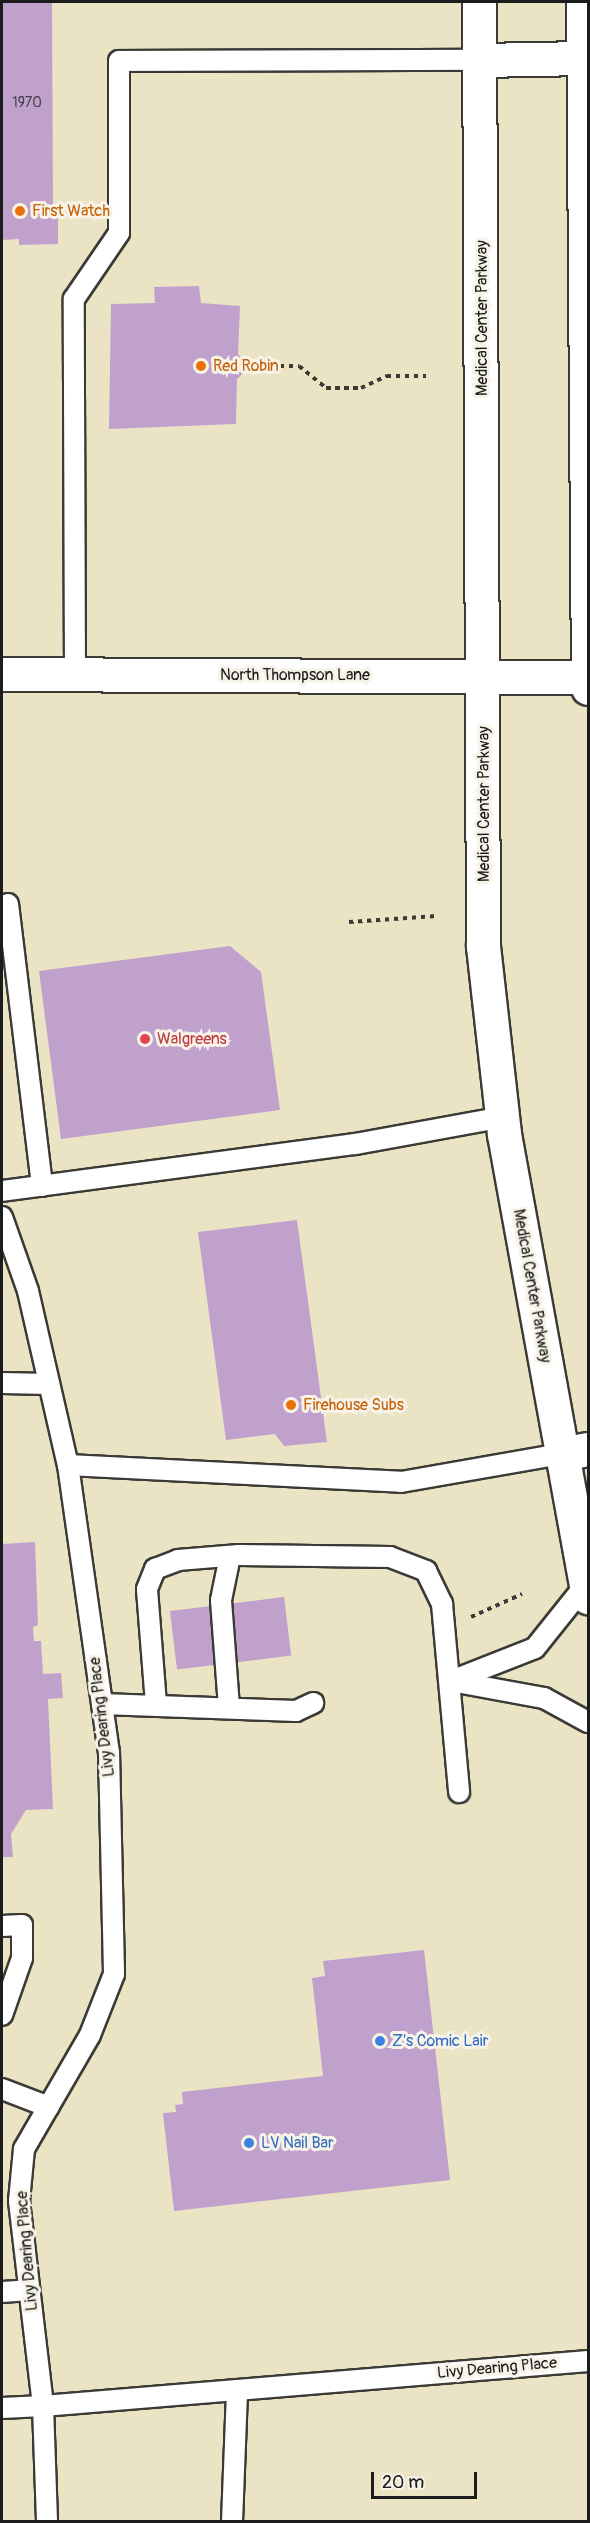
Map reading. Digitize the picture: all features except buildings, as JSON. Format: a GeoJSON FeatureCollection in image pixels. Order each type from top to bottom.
{"type":"FeatureCollection","features":[{"type":"Feature","properties":{"kind":"main road","name":"Medical Center Parkway"},"geometry":{"type":"LineString","coordinates":[[479,2],[484,675],[483,946],[503,1117],[575,1452],[587,1591]]}},
{"type":"Feature","properties":{"kind":"main road"},"geometry":{"type":"LineString","coordinates":[[583,2],[586,58],[588,688]]}},
{"type":"Feature","properties":{"kind":"main road"},"geometry":{"type":"LineString","coordinates":[[480,60],[586,58]]}},
{"type":"Feature","properties":{"kind":"main road","name":"North Thompson Lane"},"geometry":{"type":"LineString","coordinates":[[2,674],[588,677]]}},
{"type":"Feature","properties":{"kind":"lane"},"geometry":{"type":"LineString","coordinates":[[75,675],[74,299],[119,234],[119,61],[480,60]]}},
{"type":"Feature","properties":{"kind":"lane"},"geometry":{"type":"LineString","coordinates":[[8,904],[42,1186]]}},
{"type":"Feature","properties":{"kind":"lane"},"geometry":{"type":"LineString","coordinates":[[2,1191],[355,1144],[503,1117]]}},
{"type":"Feature","properties":{"kind":"lane","name":"Livy Dearing Place"},"geometry":{"type":"LineString","coordinates":[[2,1216],[28,1292],[68,1465],[109,1752],[114,1974],[92,2031],[24,2149],[19,2201],[42,2406],[588,2361]]}},
{"type":"Feature","properties":{"kind":"lane"},"geometry":{"type":"LineString","coordinates":[[2,1383],[49,1384]]}},
{"type":"Feature","properties":{"kind":"lane"},"geometry":{"type":"LineString","coordinates":[[68,1465],[400,1482],[575,1452]]}},
{"type":"Feature","properties":{"kind":"lane"},"geometry":{"type":"LineString","coordinates":[[156,1704],[147,1589],[155,1569],[178,1560],[230,1556],[390,1557],[426,1571],[442,1604],[451,1681],[459,1792]]}},
{"type":"Feature","properties":{"kind":"lane"},"geometry":{"type":"LineString","coordinates":[[229,1707],[220,1600],[230,1556]]}},
{"type":"Feature","properties":{"kind":"lane"},"geometry":{"type":"LineString","coordinates":[[451,1681],[534,1647],[587,1591]]}},
{"type":"Feature","properties":{"kind":"lane"},"geometry":{"type":"LineString","coordinates":[[451,1681],[544,1698],[588,1722]]}},
{"type":"Feature","properties":{"kind":"lane"},"geometry":{"type":"LineString","coordinates":[[102,1704],[156,1704],[296,1711],[313,1703]]}},
{"type":"Feature","properties":{"kind":"lane"},"geometry":{"type":"LineString","coordinates":[[2,1926],[22,1925],[22,1958],[2,2014]]}},
{"type":"Feature","properties":{"kind":"lane"},"geometry":{"type":"LineString","coordinates":[[2,2089],[49,2107]]}},
{"type":"Feature","properties":{"kind":"lane"},"geometry":{"type":"LineString","coordinates":[[2,2292],[29,2290]]}},
{"type":"Feature","properties":{"kind":"lane"},"geometry":{"type":"LineString","coordinates":[[232,2522],[237,2390]]}},
{"type":"Feature","properties":{"kind":"lane"},"geometry":{"type":"LineString","coordinates":[[2,2409],[42,2406],[47,2522]]}},
{"type":"Feature","properties":{"kind":"path"},"geometry":{"type":"LineString","coordinates":[[262,366],[299,366],[326,388],[361,388],[387,376],[426,376]]}},
{"type":"Feature","properties":{"kind":"path"},"geometry":{"type":"LineString","coordinates":[[349,922],[437,916]]}},
{"type":"Feature","properties":{"kind":"path"},"geometry":{"type":"LineString","coordinates":[[462,1618],[483,1614],[522,1594]]}},
{"type":"Feature","properties":{"kind":"place","name":"First Watch"},"geometry":{"type":"Point","coordinates":[20,211]}},
{"type":"Feature","properties":{"kind":"place","name":"Red Robin"},"geometry":{"type":"Point","coordinates":[201,366]}},
{"type":"Feature","properties":{"kind":"place","name":"Walgreens"},"geometry":{"type":"Point","coordinates":[145,1039]}},
{"type":"Feature","properties":{"kind":"place","name":"Firehouse Subs"},"geometry":{"type":"Point","coordinates":[291,1405]}},
{"type":"Feature","properties":{"kind":"place","name":"Z's Comic Lair"},"geometry":{"type":"Point","coordinates":[380,2041]}},
{"type":"Feature","properties":{"kind":"place","name":"LV Nail Bar"},"geometry":{"type":"Point","coordinates":[249,2143]}}]}
